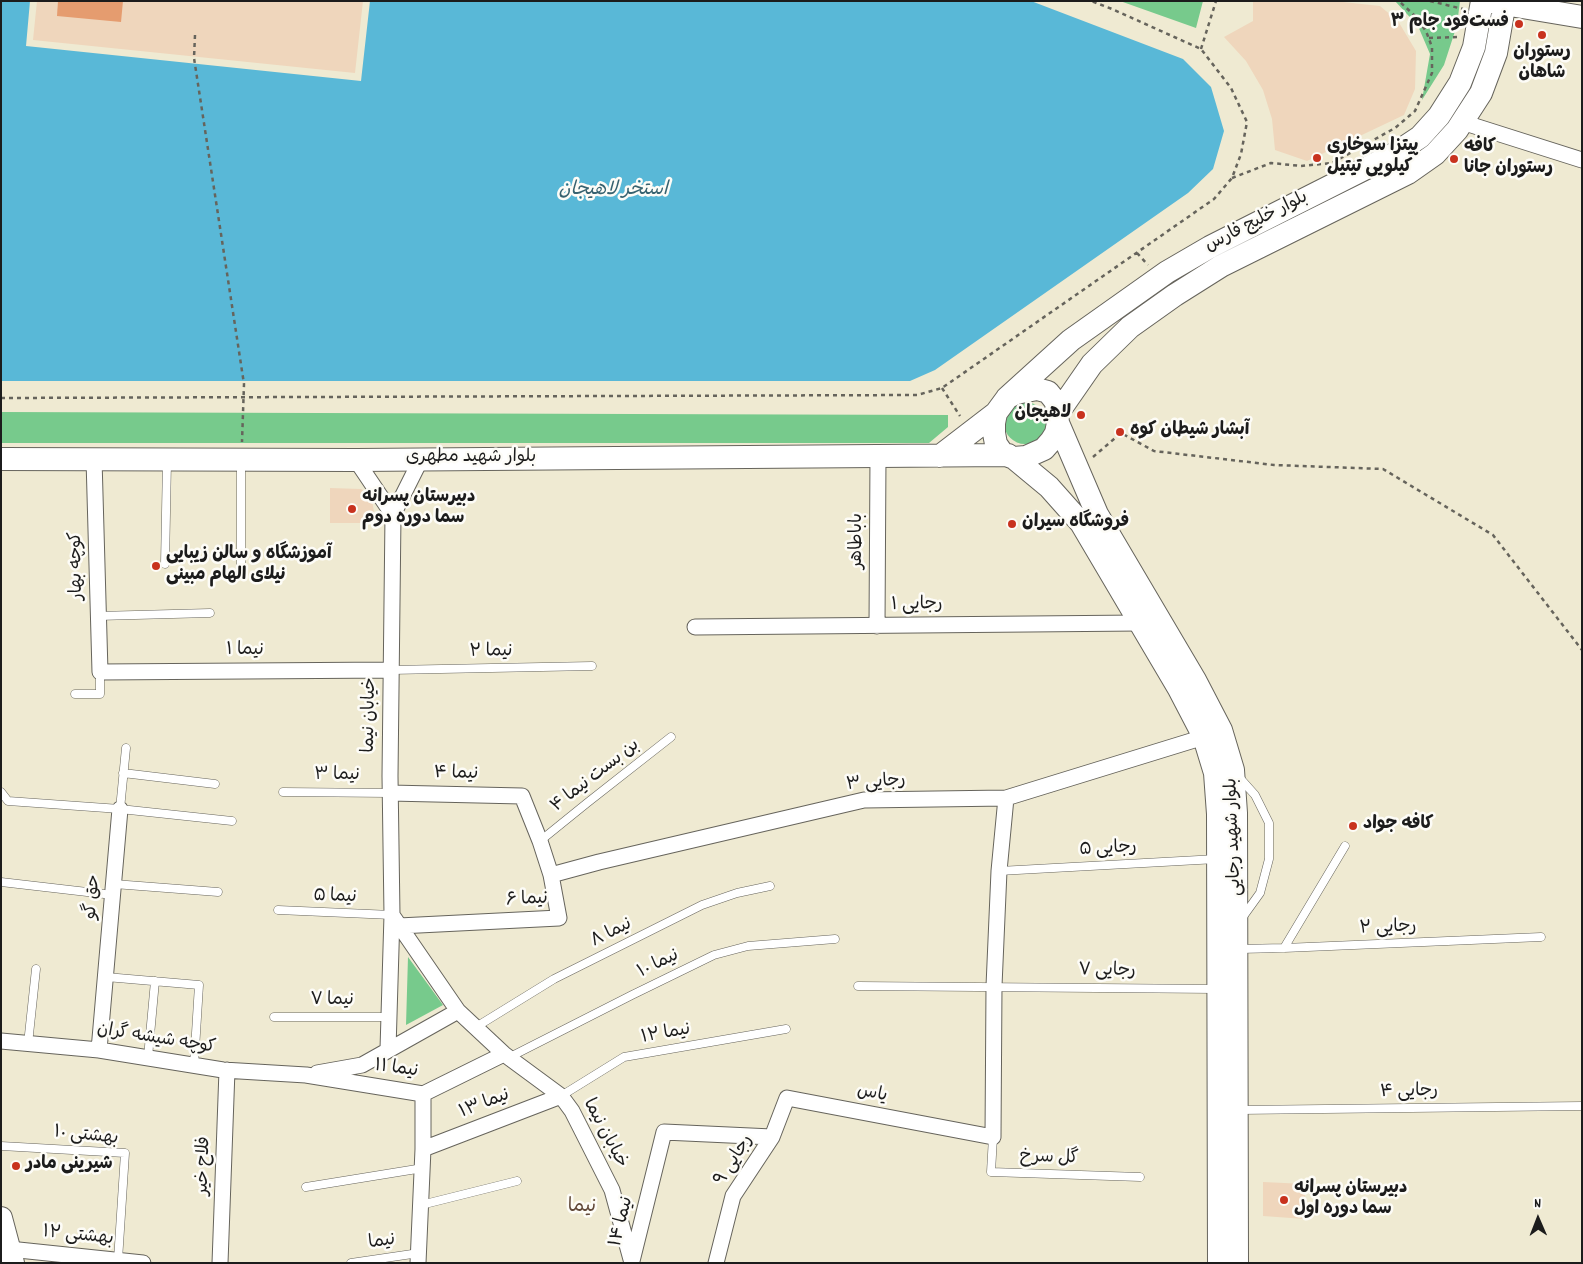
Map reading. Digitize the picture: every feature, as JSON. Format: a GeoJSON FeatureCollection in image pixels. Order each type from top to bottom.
{"type":"FeatureCollection","features":[{"type":"Feature","properties":{"kind":"main road"},"geometry":{"type":"LineString","coordinates":[[1492,4],[1582,17]]}},
{"type":"Feature","properties":{"kind":"main road","name":"بلوار خلیج فارس"},"geometry":{"type":"LineString","coordinates":[[940,456],[971,433],[1071,340],[1167,272],[1210,246],[1396,153],[1420,137],[1439,116],[1460,83],[1474,47],[1476,36],[1492,4]]}},
{"type":"Feature","properties":{"kind":"main road","name":"بلوار خلیج فارس"},"geometry":{"type":"LineString","coordinates":[[1058,418],[1092,364],[1130,327],[1145,316],[1221,266],[1408,173],[1435,154],[1457,130],[1480,93],[1496,53],[1492,4]]}},
{"type":"Feature","properties":{"kind":"main road"},"geometry":{"type":"LineString","coordinates":[[1037,389],[1048,392],[1056,402],[1058,418],[1056,433],[1051,442],[1044,449],[1026,457],[1011,457],[1003,454],[996,444],[994,423],[1002,405],[1016,393],[1037,389]]}},
{"type":"Feature","properties":{"kind":"main road","name":"بلوار شهید رجایی"},"geometry":{"type":"LineString","coordinates":[[1058,418],[1077,471],[1096,514],[1196,680],[1221,730],[1233,770],[1236,813],[1236,926],[1227,949],[1218,989],[1219,1263]]}},
{"type":"Feature","properties":{"kind":"main road","name":"بلوار شهید مطهری"},"geometry":{"type":"LineString","coordinates":[[1,459],[356,460],[878,456],[1011,457]]}},
{"type":"Feature","properties":{"kind":"main road","name":"بلوار شهید رجایی"},"geometry":{"type":"LineString","coordinates":[[1011,457],[1050,487],[1081,523],[1179,689],[1204,737],[1215,773],[1218,814],[1218,859],[1227,949],[1237,1110],[1237,1263]]}},
{"type":"Feature","properties":{"kind":"main road"},"geometry":{"type":"LineString","coordinates":[[1,1218],[11,1256]]}},
{"type":"Feature","properties":{"kind":"street"},"geometry":{"type":"LineString","coordinates":[[1462,122],[1582,160]]}},
{"type":"Feature","properties":{"kind":"street","name":"باباطاهر"},"geometry":{"type":"LineString","coordinates":[[878,456],[878,626]]}},
{"type":"Feature","properties":{"kind":"street","name":"کوچه بهار"},"geometry":{"type":"LineString","coordinates":[[94,459],[100,672]]}},
{"type":"Feature","properties":{"kind":"street","name":"خیابان نیما"},"geometry":{"type":"LineString","coordinates":[[388,1049],[395,921],[390,793],[393,515],[421,459]]}},
{"type":"Feature","properties":{"kind":"street"},"geometry":{"type":"LineString","coordinates":[[356,460],[393,515]]}},
{"type":"Feature","properties":{"kind":"street","name":"رجایی ۱"},"geometry":{"type":"LineString","coordinates":[[695,627],[1140,623]]}},
{"type":"Feature","properties":{"kind":"street","name":"نیما ۱"},"geometry":{"type":"LineString","coordinates":[[100,672],[391,670]]}},
{"type":"Feature","properties":{"kind":"street","name":"رجایی ۳"},"geometry":{"type":"LineString","coordinates":[[551,875],[864,800],[1006,798],[1204,737]]}},
{"type":"Feature","properties":{"kind":"street","name":"نیما ۴"},"geometry":{"type":"LineString","coordinates":[[390,793],[522,796]]}},
{"type":"Feature","properties":{"kind":"street","name":"نیما ۶"},"geometry":{"type":"LineString","coordinates":[[395,921],[559,918],[551,875],[522,796]]}},
{"type":"Feature","properties":{"kind":"street"},"geometry":{"type":"LineString","coordinates":[[992,1137],[994,986],[999,871],[1006,798]]}},
{"type":"Feature","properties":{"kind":"street","name":"حق گو"},"geometry":{"type":"LineString","coordinates":[[99,1050],[120,809]]}},
{"type":"Feature","properties":{"kind":"street","name":"خیابان نیما"},"geometry":{"type":"LineString","coordinates":[[395,921],[458,1010],[506,1056],[561,1096],[580,1124],[612,1190],[632,1262]]}},
{"type":"Feature","properties":{"kind":"street"},"geometry":{"type":"LineString","coordinates":[[306,1075],[362,1065],[458,1010]]}},
{"type":"Feature","properties":{"kind":"street","name":"کوچه شیشه گران"},"geometry":{"type":"LineString","coordinates":[[1,1041],[99,1050],[227,1070],[306,1075]]}},
{"type":"Feature","properties":{"kind":"street","name":"نیما ۱۱"},"geometry":{"type":"LineString","coordinates":[[306,1075],[423,1094],[506,1056]]}},
{"type":"Feature","properties":{"kind":"street","name":"فلاح خیر"},"geometry":{"type":"LineString","coordinates":[[220,1263],[227,1070]]}},
{"type":"Feature","properties":{"kind":"street"},"geometry":{"type":"LineString","coordinates":[[418,1258],[423,1149],[423,1094]]}},
{"type":"Feature","properties":{"kind":"street","name":"نیما ۱۳"},"geometry":{"type":"LineString","coordinates":[[423,1149],[561,1096]]}},
{"type":"Feature","properties":{"kind":"street","name":"یاس"},"geometry":{"type":"LineString","coordinates":[[772,1138],[786,1098],[992,1137]]}},
{"type":"Feature","properties":{"kind":"street","name":"نیما ۱۴"},"geometry":{"type":"LineString","coordinates":[[632,1262],[664,1132],[772,1138]]}},
{"type":"Feature","properties":{"kind":"street","name":"رجایی ۹"},"geometry":{"type":"LineString","coordinates":[[716,1263],[733,1196],[772,1138]]}},
{"type":"Feature","properties":{"kind":"street","name":"بهشتی ۱۲"},"geometry":{"type":"LineString","coordinates":[[11,1256],[118,1260],[144,1263]]}},
{"type":"Feature","properties":{"kind":"lane"},"geometry":{"type":"LineString","coordinates":[[165,564],[167,459]]}},
{"type":"Feature","properties":{"kind":"lane"},"geometry":{"type":"LineString","coordinates":[[241,459],[241,567]]}},
{"type":"Feature","properties":{"kind":"lane"},"geometry":{"type":"LineString","coordinates":[[98,616],[210,613]]}},
{"type":"Feature","properties":{"kind":"lane","name":"نیما ۲"},"geometry":{"type":"LineString","coordinates":[[391,670],[592,666]]}},
{"type":"Feature","properties":{"kind":"lane"},"geometry":{"type":"LineString","coordinates":[[75,694],[100,694],[100,672]]}},
{"type":"Feature","properties":{"kind":"lane","name":"بن بست نیما ۴"},"geometry":{"type":"LineString","coordinates":[[540,841],[672,737]]}},
{"type":"Feature","properties":{"kind":"lane","name":"حق گو"},"geometry":{"type":"LineString","coordinates":[[120,809],[126,748]]}},
{"type":"Feature","properties":{"kind":"lane"},"geometry":{"type":"LineString","coordinates":[[1233,770],[1255,795],[1269,823],[1269,859],[1260,893],[1236,926]]}},
{"type":"Feature","properties":{"kind":"lane"},"geometry":{"type":"LineString","coordinates":[[124,773],[216,784]]}},
{"type":"Feature","properties":{"kind":"lane"},"geometry":{"type":"LineString","coordinates":[[1,792],[8,801],[120,809],[232,821]]}},
{"type":"Feature","properties":{"kind":"lane","name":"نیما ۳"},"geometry":{"type":"LineString","coordinates":[[283,792],[390,793]]}},
{"type":"Feature","properties":{"kind":"lane"},"geometry":{"type":"LineString","coordinates":[[1284,948],[1345,846]]}},
{"type":"Feature","properties":{"kind":"lane","name":"رجایی ۵"},"geometry":{"type":"LineString","coordinates":[[999,871],[1218,859]]}},
{"type":"Feature","properties":{"kind":"lane"},"geometry":{"type":"LineString","coordinates":[[1,882],[113,889],[218,892]]}},
{"type":"Feature","properties":{"kind":"lane","name":"نیما ۸"},"geometry":{"type":"LineString","coordinates":[[476,1027],[554,980],[702,905],[737,893],[770,886]]}},
{"type":"Feature","properties":{"kind":"lane","name":"نیما ۵"},"geometry":{"type":"LineString","coordinates":[[278,910],[395,921]]}},
{"type":"Feature","properties":{"kind":"lane","name":"رجایی ۲"},"geometry":{"type":"LineString","coordinates":[[1227,949],[1542,937]]}},
{"type":"Feature","properties":{"kind":"lane","name":"نیما ۱۰"},"geometry":{"type":"LineString","coordinates":[[506,1056],[714,955],[748,946],[835,939]]}},
{"type":"Feature","properties":{"kind":"lane"},"geometry":{"type":"LineString","coordinates":[[28,1044],[36,969]]}},
{"type":"Feature","properties":{"kind":"lane"},"geometry":{"type":"LineString","coordinates":[[106,977],[200,985],[194,1065]]}},
{"type":"Feature","properties":{"kind":"lane"},"geometry":{"type":"LineString","coordinates":[[148,1058],[155,981]]}},
{"type":"Feature","properties":{"kind":"lane","name":"رجایی ۷"},"geometry":{"type":"LineString","coordinates":[[858,986],[1218,989]]}},
{"type":"Feature","properties":{"kind":"lane","name":"نیما ۷"},"geometry":{"type":"LineString","coordinates":[[274,1017],[389,1017]]}},
{"type":"Feature","properties":{"kind":"lane","name":"نیما ۱۲"},"geometry":{"type":"LineString","coordinates":[[561,1096],[624,1057],[786,1029]]}},
{"type":"Feature","properties":{"kind":"lane","name":"رجایی ۴"},"geometry":{"type":"LineString","coordinates":[[1237,1110],[1582,1106]]}},
{"type":"Feature","properties":{"kind":"lane","name":"گل سرخ"},"geometry":{"type":"LineString","coordinates":[[992,1137],[990,1172],[1140,1177]]}},
{"type":"Feature","properties":{"kind":"lane","name":"بهشتی ۱۰"},"geometry":{"type":"LineString","coordinates":[[1,1146],[125,1153],[118,1260]]}},
{"type":"Feature","properties":{"kind":"lane"},"geometry":{"type":"LineString","coordinates":[[306,1187],[422,1168]]}},
{"type":"Feature","properties":{"kind":"lane"},"geometry":{"type":"LineString","coordinates":[[421,1205],[517,1181]]}},
{"type":"Feature","properties":{"kind":"lane","name":"نیما"},"geometry":{"type":"LineString","coordinates":[[351,1263],[418,1258]]}},
{"type":"Feature","properties":{"kind":"path"},"geometry":{"type":"LineString","coordinates":[[1,398],[917,395],[942,388],[1214,199],[1232,178],[1241,154],[1247,122],[1231,88],[1201,49],[1091,1]]}},
{"type":"Feature","properties":{"kind":"path"},"geometry":{"type":"LineString","coordinates":[[1201,49],[1216,1]]}},
{"type":"Feature","properties":{"kind":"path"},"geometry":{"type":"LineString","coordinates":[[1232,178],[1272,163],[1301,166],[1332,163],[1395,128],[1414,111],[1432,73],[1432,47],[1426,31],[1415,16],[1399,1]]}},
{"type":"Feature","properties":{"kind":"path"},"geometry":{"type":"LineString","coordinates":[[1430,1],[1492,4]]}},
{"type":"Feature","properties":{"kind":"path"},"geometry":{"type":"LineString","coordinates":[[195,35],[194,58],[244,384],[241,459]]}},
{"type":"Feature","properties":{"kind":"path"},"geometry":{"type":"LineString","coordinates":[[1429,38],[1476,36]]}},
{"type":"Feature","properties":{"kind":"path"},"geometry":{"type":"LineString","coordinates":[[942,388],[971,433]]}},
{"type":"Feature","properties":{"kind":"path"},"geometry":{"type":"LineString","coordinates":[[1077,471],[1121,433],[1154,451],[1274,465],[1383,469],[1493,535],[1582,650]]}},
{"type":"Feature","properties":{"kind":"shaded area"},"geometry":{"type":"Polygon","coordinates":[[[37,1],[363,1],[355,73],[33,40],[37,1]]]}},
{"type":"Feature","properties":{"kind":"shaded area"},"geometry":{"type":"Polygon","coordinates":[[[1253,1],[1334,1],[1380,6],[1398,21],[1416,51],[1415,89],[1404,115],[1307,161],[1275,150],[1272,119],[1263,90],[1246,61],[1224,37],[1253,21],[1253,1]]]}},
{"type":"Feature","properties":{"kind":"shaded area","name":"دبیرستان پسرانه سما دوره دوم"},"geometry":{"type":"Polygon","coordinates":[[[330,488],[361,489],[371,495],[376,523],[330,523],[330,488]]]}},
{"type":"Feature","properties":{"kind":"shaded area","name":"دبیرستان پسرانه سما دوره اول"},"geometry":{"type":"Polygon","coordinates":[[[1263,1182],[1305,1184],[1305,1219],[1263,1216],[1263,1182]]]}},
{"type":"Feature","properties":{"kind":"green space"},"geometry":{"type":"Polygon","coordinates":[[[1120,1],[1203,1],[1196,28],[1120,1]]]}},
{"type":"Feature","properties":{"kind":"green space"},"geometry":{"type":"Polygon","coordinates":[[[1395,1],[1460,1],[1457,25],[1444,65],[1422,100],[1430,54],[1418,26],[1395,1]]]}},
{"type":"Feature","properties":{"kind":"green space"},"geometry":{"type":"Polygon","coordinates":[[[1029,402],[1037,405],[1043,411],[1046,423],[1043,435],[1037,441],[1021,444],[1013,441],[1007,435],[1004,419],[1007,411],[1013,405],[1029,402]]]}},
{"type":"Feature","properties":{"kind":"green space"},"geometry":{"type":"Polygon","coordinates":[[[1,412],[948,415],[948,427],[929,443],[1,443],[1,412]]]}},
{"type":"Feature","properties":{"kind":"green space"},"geometry":{"type":"Polygon","coordinates":[[[408,957],[443,1005],[406,1025],[408,957]]]}},
{"type":"Feature","properties":{"kind":"water","name":"استخر لاهیجان"},"geometry":{"type":"Polygon","coordinates":[[[1,1],[30,1],[26,46],[361,81],[370,1],[1031,1],[1183,59],[1211,87],[1224,131],[1213,169],[1188,193],[935,370],[910,381],[1,381],[1,1]]]}},
{"type":"Feature","properties":{"kind":"building"},"geometry":{"type":"Polygon","coordinates":[[[58,1],[123,1],[121,22],[57,16],[58,1]]]}},
{"type":"Feature","properties":{"kind":"place","name":"فست‌فود جام ۳"},"geometry":{"type":"Point","coordinates":[1519,24]}},
{"type":"Feature","properties":{"kind":"place","name":"رستوران‌ شاهان"},"geometry":{"type":"Point","coordinates":[1542,35]}},
{"type":"Feature","properties":{"kind":"place","name":"پیتزا سوخاری کیلویی تیتیل"},"geometry":{"type":"Point","coordinates":[1317,158]}},
{"type":"Feature","properties":{"kind":"place","name":"کافه رستوران جانا"},"geometry":{"type":"Point","coordinates":[1454,159]}},
{"type":"Feature","properties":{"kind":"place","name":"لاهيجان"},"geometry":{"type":"Point","coordinates":[1081,415]}},
{"type":"Feature","properties":{"kind":"place","name":"آبشار شیطان کوه"},"geometry":{"type":"Point","coordinates":[1120,432]}},
{"type":"Feature","properties":{"kind":"place","name":"دبیرستان پسرانه سما دوره دوم"},"geometry":{"type":"Point","coordinates":[352,509]}},
{"type":"Feature","properties":{"kind":"place","name":"فروشگاه سیران"},"geometry":{"type":"Point","coordinates":[1012,524]}},
{"type":"Feature","properties":{"kind":"place","name":"آموزشگاه و سالن زیبایی نیلای الهام مبینی"},"geometry":{"type":"Point","coordinates":[156,566]}},
{"type":"Feature","properties":{"kind":"place","name":"کافه جواد"},"geometry":{"type":"Point","coordinates":[1353,826]}},
{"type":"Feature","properties":{"kind":"place","name":"شیرینی مادر"},"geometry":{"type":"Point","coordinates":[16,1166]}},
{"type":"Feature","properties":{"kind":"place","name":"دبیرستان پسرانه سما دوره اول"},"geometry":{"type":"Point","coordinates":[1284,1200]}},
{"type":"Feature","properties":{"kind":"district","name":"نیما"},"geometry":{"type":"Point","coordinates":[582,1208]}}]}
